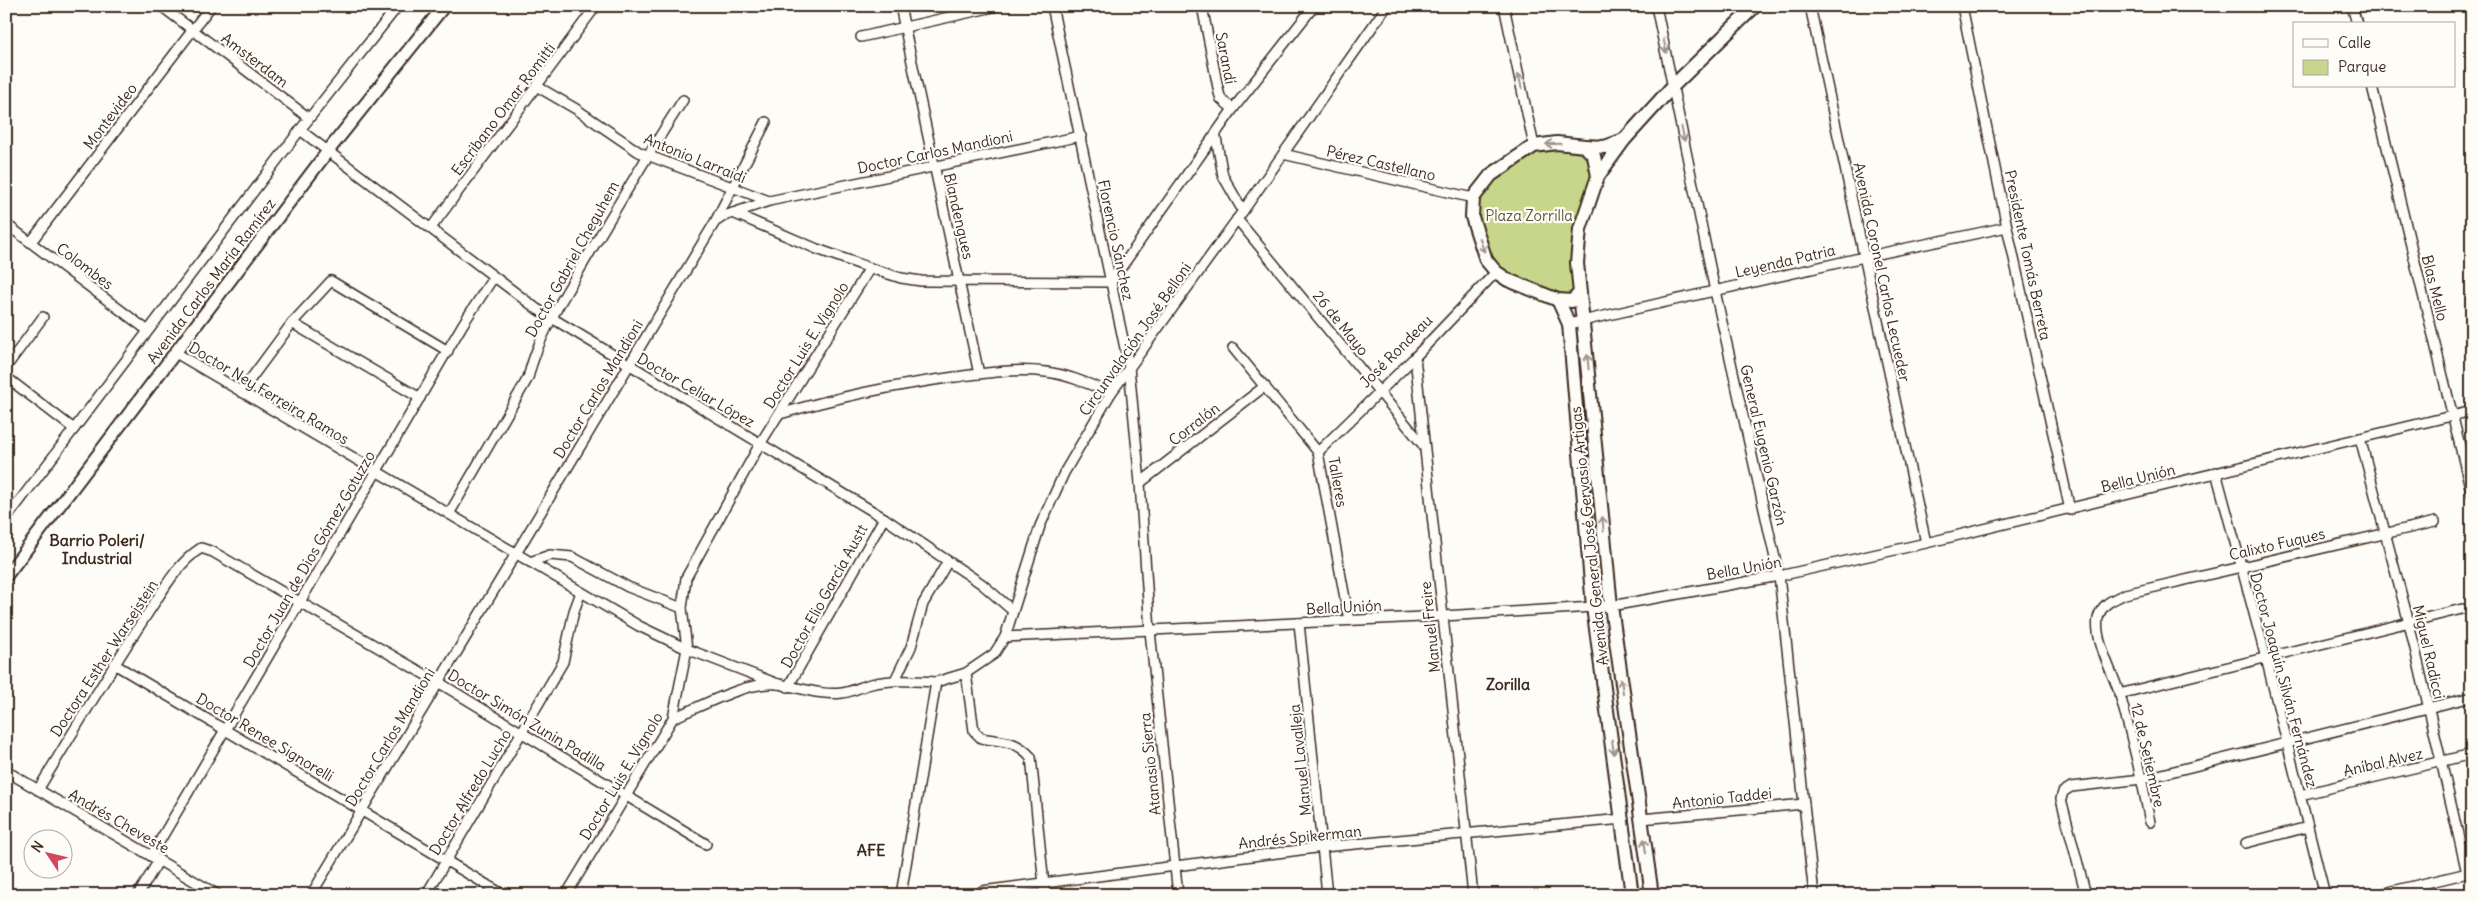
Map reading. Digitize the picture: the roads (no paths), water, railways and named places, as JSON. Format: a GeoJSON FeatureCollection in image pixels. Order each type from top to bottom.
{"type":"FeatureCollection","features":[{"type":"Feature","properties":{"kind":"main road"},"geometry":{"type":"LineString","coordinates":[[1598,176],[1624,140],[1673,86],[1755,6]]}},
{"type":"Feature","properties":{"kind":"main road"},"geometry":{"type":"LineString","coordinates":[[1580,293],[1572,301],[1558,300],[1508,280],[1496,272],[1486,260],[1472,217],[1473,198],[1491,175],[1534,146],[1557,143],[1605,148],[1624,140]]}},
{"type":"Feature","properties":{"kind":"main road"},"geometry":{"type":"LineString","coordinates":[[1585,146],[1594,156],[1598,176]]}},
{"type":"Feature","properties":{"kind":"main road","name":"Avenida General José Gervasio Artigas"},"geometry":{"type":"LineString","coordinates":[[1598,176],[1580,229],[1577,264],[1611,606],[1652,895]]}},
{"type":"Feature","properties":{"kind":"main road","name":"Avenida General José Gervasio Artigas"},"geometry":{"type":"LineString","coordinates":[[1558,300],[1569,324],[1593,607],[1632,895]]}},
{"type":"Feature","properties":{"kind":"street","name":"Amsterdam"},"geometry":{"type":"LineString","coordinates":[[161,6],[309,118]]}},
{"type":"Feature","properties":{"kind":"street","name":"Montevideo"},"geometry":{"type":"LineString","coordinates":[[31,242],[211,6]]}},
{"type":"Feature","properties":{"kind":"street","name":"Avenida Carlos María Ramírez"},"geometry":{"type":"LineString","coordinates":[[6,519],[147,330],[309,118],[398,6]]}},
{"type":"Feature","properties":{"kind":"street","name":"Avenida Carlos María Ramírez"},"geometry":{"type":"LineString","coordinates":[[6,576],[328,151],[444,6]]}},
{"type":"Feature","properties":{"kind":"street","name":"Escribano Omar Romitti"},"geometry":{"type":"LineString","coordinates":[[431,228],[538,87],[596,6]]}},
{"type":"Feature","properties":{"kind":"street","name":"Blandengues"},"geometry":{"type":"LineString","coordinates":[[900,6],[979,374]]}},
{"type":"Feature","properties":{"kind":"street"},"geometry":{"type":"LineString","coordinates":[[861,37],[998,6]]}},
{"type":"Feature","properties":{"kind":"street","name":"Florencio Sánchez"},"geometry":{"type":"LineString","coordinates":[[1052,6],[1129,367],[1140,484],[1150,631]]}},
{"type":"Feature","properties":{"kind":"street","name":"Sarandí"},"geometry":{"type":"LineString","coordinates":[[1202,6],[1219,94],[1221,99],[1234,109]]}},
{"type":"Feature","properties":{"kind":"street"},"geometry":{"type":"LineString","coordinates":[[734,213],[817,249],[902,278],[921,281],[1111,282],[1216,137],[1234,109],[1314,6]]}},
{"type":"Feature","properties":{"kind":"street","name":"Circunvalación José Belloni"},"geometry":{"type":"LineString","coordinates":[[895,680],[936,682],[966,673],[994,654],[1005,637],[1040,526],[1064,473],[1111,393],[1240,215],[1387,6]]}},
{"type":"Feature","properties":{"kind":"street"},"geometry":{"type":"LineString","coordinates":[[1504,6],[1534,146]]}},
{"type":"Feature","properties":{"kind":"street","name":"General Eugenio Garzón"},"geometry":{"type":"LineString","coordinates":[[1656,6],[1715,291],[1779,576],[1814,895]]}},
{"type":"Feature","properties":{"kind":"street","name":"Avenida Coronel Carlos Lecueder"},"geometry":{"type":"LineString","coordinates":[[1810,6],[1926,543]]}},
{"type":"Feature","properties":{"kind":"street","name":"Presidente Tomás Berreta"},"geometry":{"type":"LineString","coordinates":[[1962,6],[2007,227],[2070,510]]}},
{"type":"Feature","properties":{"kind":"street"},"geometry":{"type":"LineString","coordinates":[[2352,6],[2356,22]]}},
{"type":"Feature","properties":{"kind":"street","name":"Antonio Larraidi"},"geometry":{"type":"LineString","coordinates":[[538,87],[576,109],[639,152],[769,201]]}},
{"type":"Feature","properties":{"kind":"street","name":"Blas Mello"},"geometry":{"type":"LineString","coordinates":[[2372,88],[2472,495]]}},
{"type":"Feature","properties":{"kind":"street","name":"Doctor Gabriel Cheguhem"},"geometry":{"type":"LineString","coordinates":[[449,514],[528,378],[532,361],[552,319],[647,155],[683,100]]}},
{"type":"Feature","properties":{"kind":"street"},"geometry":{"type":"LineString","coordinates":[[715,222],[766,122]]}},
{"type":"Feature","properties":{"kind":"street","name":"Doctor Celiar López"},"geometry":{"type":"LineString","coordinates":[[300,130],[431,228],[493,278],[552,319],[884,518],[982,584],[1013,611]]}},
{"type":"Feature","properties":{"kind":"street","name":"Doctor Carlos Mandioni"},"geometry":{"type":"LineString","coordinates":[[312,895],[715,222],[724,216],[769,201],[1081,136]]}},
{"type":"Feature","properties":{"kind":"street","name":"26 de Mayo"},"geometry":{"type":"LineString","coordinates":[[1216,137],[1223,176],[1240,215],[1423,445]]}},
{"type":"Feature","properties":{"kind":"street","name":"Pérez Castellano"},"geometry":{"type":"LineString","coordinates":[[1283,154],[1473,198]]}},
{"type":"Feature","properties":{"kind":"street","name":"Colombes"},"geometry":{"type":"LineString","coordinates":[[6,224],[147,330]]}},
{"type":"Feature","properties":{"kind":"street","name":"Leyenda Patria"},"geometry":{"type":"LineString","coordinates":[[1569,324],[1864,257],[2007,227]]}},
{"type":"Feature","properties":{"kind":"street","name":"Doctor Luis E. Vignolo"},"geometry":{"type":"LineString","coordinates":[[566,895],[673,718],[687,649],[682,608],[686,578],[760,444],[870,268]]}},
{"type":"Feature","properties":{"kind":"street","name":"José Rondeau"},"geometry":{"type":"LineString","coordinates":[[1318,452],[1415,357],[1496,272]]}},
{"type":"Feature","properties":{"kind":"street","name":"Doctor Juan de Dios Gómez Gotuzzo"},"geometry":{"type":"LineString","coordinates":[[138,895],[155,858],[225,729],[448,350],[493,278]]}},
{"type":"Feature","properties":{"kind":"street"},"geometry":{"type":"LineString","coordinates":[[241,392],[292,323],[331,281],[448,350]]}},
{"type":"Feature","properties":{"kind":"street"},"geometry":{"type":"LineString","coordinates":[[6,367],[43,317]]}},
{"type":"Feature","properties":{"kind":"street"},"geometry":{"type":"LineString","coordinates":[[292,323],[420,398]]}},
{"type":"Feature","properties":{"kind":"street","name":"Talleres"},"geometry":{"type":"LineString","coordinates":[[1233,348],[1318,452],[1349,620]]}},
{"type":"Feature","properties":{"kind":"street","name":"Doctor Ney Ferreira Ramos"},"geometry":{"type":"LineString","coordinates":[[176,353],[639,626],[687,649],[788,688],[842,693],[871,684],[895,680]]}},
{"type":"Feature","properties":{"kind":"street","name":"Manuel Freire"},"geometry":{"type":"LineString","coordinates":[[1415,357],[1473,895]]}},
{"type":"Feature","properties":{"kind":"street"},"geometry":{"type":"LineString","coordinates":[[780,414],[922,382],[998,371],[1044,372],[1069,376],[1111,393]]}},
{"type":"Feature","properties":{"kind":"street"},"geometry":{"type":"LineString","coordinates":[[6,377],[74,429]]}},
{"type":"Feature","properties":{"kind":"street","name":"Corralón"},"geometry":{"type":"LineString","coordinates":[[1140,484],[1265,386]]}},
{"type":"Feature","properties":{"kind":"street","name":"Bella Unión"},"geometry":{"type":"LineString","coordinates":[[1005,637],[1611,606],[1779,576],[1926,543],[2070,510],[2216,472],[2472,411]]}},
{"type":"Feature","properties":{"kind":"street","name":"Miguel Radicci"},"geometry":{"type":"LineString","coordinates":[[2360,438],[2409,623],[2428,708],[2470,873]]}},
{"type":"Feature","properties":{"kind":"street","name":"Doctor Joaquín Silván Fernández"},"geometry":{"type":"LineString","coordinates":[[2216,472],[2266,658],[2325,895]]}},
{"type":"Feature","properties":{"kind":"street","name":"Doctor Elio García Austt"},"geometry":{"type":"LineString","coordinates":[[788,688],[884,518]]}},
{"type":"Feature","properties":{"kind":"street","name":"Calixto Fuques"},"geometry":{"type":"LineString","coordinates":[[2119,694],[2097,629],[2099,616],[2105,603],[2125,594],[2436,522]]}},
{"type":"Feature","properties":{"kind":"street","name":"Doctor Simón Zunin Padilla"},"geometry":{"type":"LineString","coordinates":[[201,548],[213,552],[438,682],[706,844]]}},
{"type":"Feature","properties":{"kind":"street","name":"Doctora Esther Warsejstein"},"geometry":{"type":"LineString","coordinates":[[38,790],[114,664],[187,557],[201,548]]}},
{"type":"Feature","properties":{"kind":"street"},"geometry":{"type":"LineString","coordinates":[[530,562],[550,555],[572,557],[628,587],[682,608]]}},
{"type":"Feature","properties":{"kind":"street"},"geometry":{"type":"LineString","coordinates":[[895,680],[911,647],[923,604],[948,561]]}},
{"type":"Feature","properties":{"kind":"street","name":"Doctor Alfredo Lucho"},"geometry":{"type":"LineString","coordinates":[[426,895],[563,662],[572,619],[581,592]]}},
{"type":"Feature","properties":{"kind":"street"},"geometry":{"type":"LineString","coordinates":[[2119,694],[2462,609]]}},
{"type":"Feature","properties":{"kind":"street","name":"Manuel Lavalleja"},"geometry":{"type":"LineString","coordinates":[[1299,623],[1327,895]]}},
{"type":"Feature","properties":{"kind":"street","name":"Atanasio Sierra"},"geometry":{"type":"LineString","coordinates":[[1150,631],[1178,895]]}},
{"type":"Feature","properties":{"kind":"street","name":"Doctor Renee Signorelli"},"geometry":{"type":"LineString","coordinates":[[114,664],[504,895]]}},
{"type":"Feature","properties":{"kind":"street"},"geometry":{"type":"LineString","coordinates":[[966,673],[974,731],[980,738],[1011,741],[1031,757],[1045,895]]}},
{"type":"Feature","properties":{"kind":"street"},"geometry":{"type":"LineString","coordinates":[[902,895],[936,682]]}},
{"type":"Feature","properties":{"kind":"street"},"geometry":{"type":"LineString","coordinates":[[673,718],[736,692],[755,686],[778,684]]}},
{"type":"Feature","properties":{"kind":"street","name":"12 de Setiembre"},"geometry":{"type":"LineString","coordinates":[[2119,694],[2142,779],[2150,822]]}},
{"type":"Feature","properties":{"kind":"street"},"geometry":{"type":"LineString","coordinates":[[2086,895],[2061,799],[2063,792],[2071,787],[2142,779],[2472,697]]}},
{"type":"Feature","properties":{"kind":"street","name":"Aníbal Alvez"},"geometry":{"type":"LineString","coordinates":[[2300,796],[2472,754]]}},
{"type":"Feature","properties":{"kind":"street","name":"Andrés Cheveste"},"geometry":{"type":"LineString","coordinates":[[6,771],[218,895]]}},
{"type":"Feature","properties":{"kind":"street","name":"Antonio Taddei"},"geometry":{"type":"LineString","coordinates":[[1642,820],[1804,804]]}},
{"type":"Feature","properties":{"kind":"street","name":"Andrés Spikerman"},"geometry":{"type":"LineString","coordinates":[[980,893],[1175,865],[1322,847],[1623,818]]}},
{"type":"Feature","properties":{"kind":"street"},"geometry":{"type":"LineString","coordinates":[[2246,843],[2308,828]]}},
{"type":"Feature","properties":{"kind":"street"},"geometry":{"type":"LineString","coordinates":[[2376,895],[2470,873]]}},
{"type":"Feature","properties":{"kind":"district","name":"Barrio Poleri/ Industrial"},"geometry":{"type":"Point","coordinates":[97,549]}},
{"type":"Feature","properties":{"kind":"district","name":"Zorilla"},"geometry":{"type":"Point","coordinates":[1508,684]}},
{"type":"Feature","properties":{"kind":"district","name":"AFE"},"geometry":{"type":"Point","coordinates":[871,850]}},
{"type":"Feature","properties":{"kind":"park label","name":"Plaza Zorrilla"},"geometry":{"type":"Point","coordinates":[1529,215]}}]}
